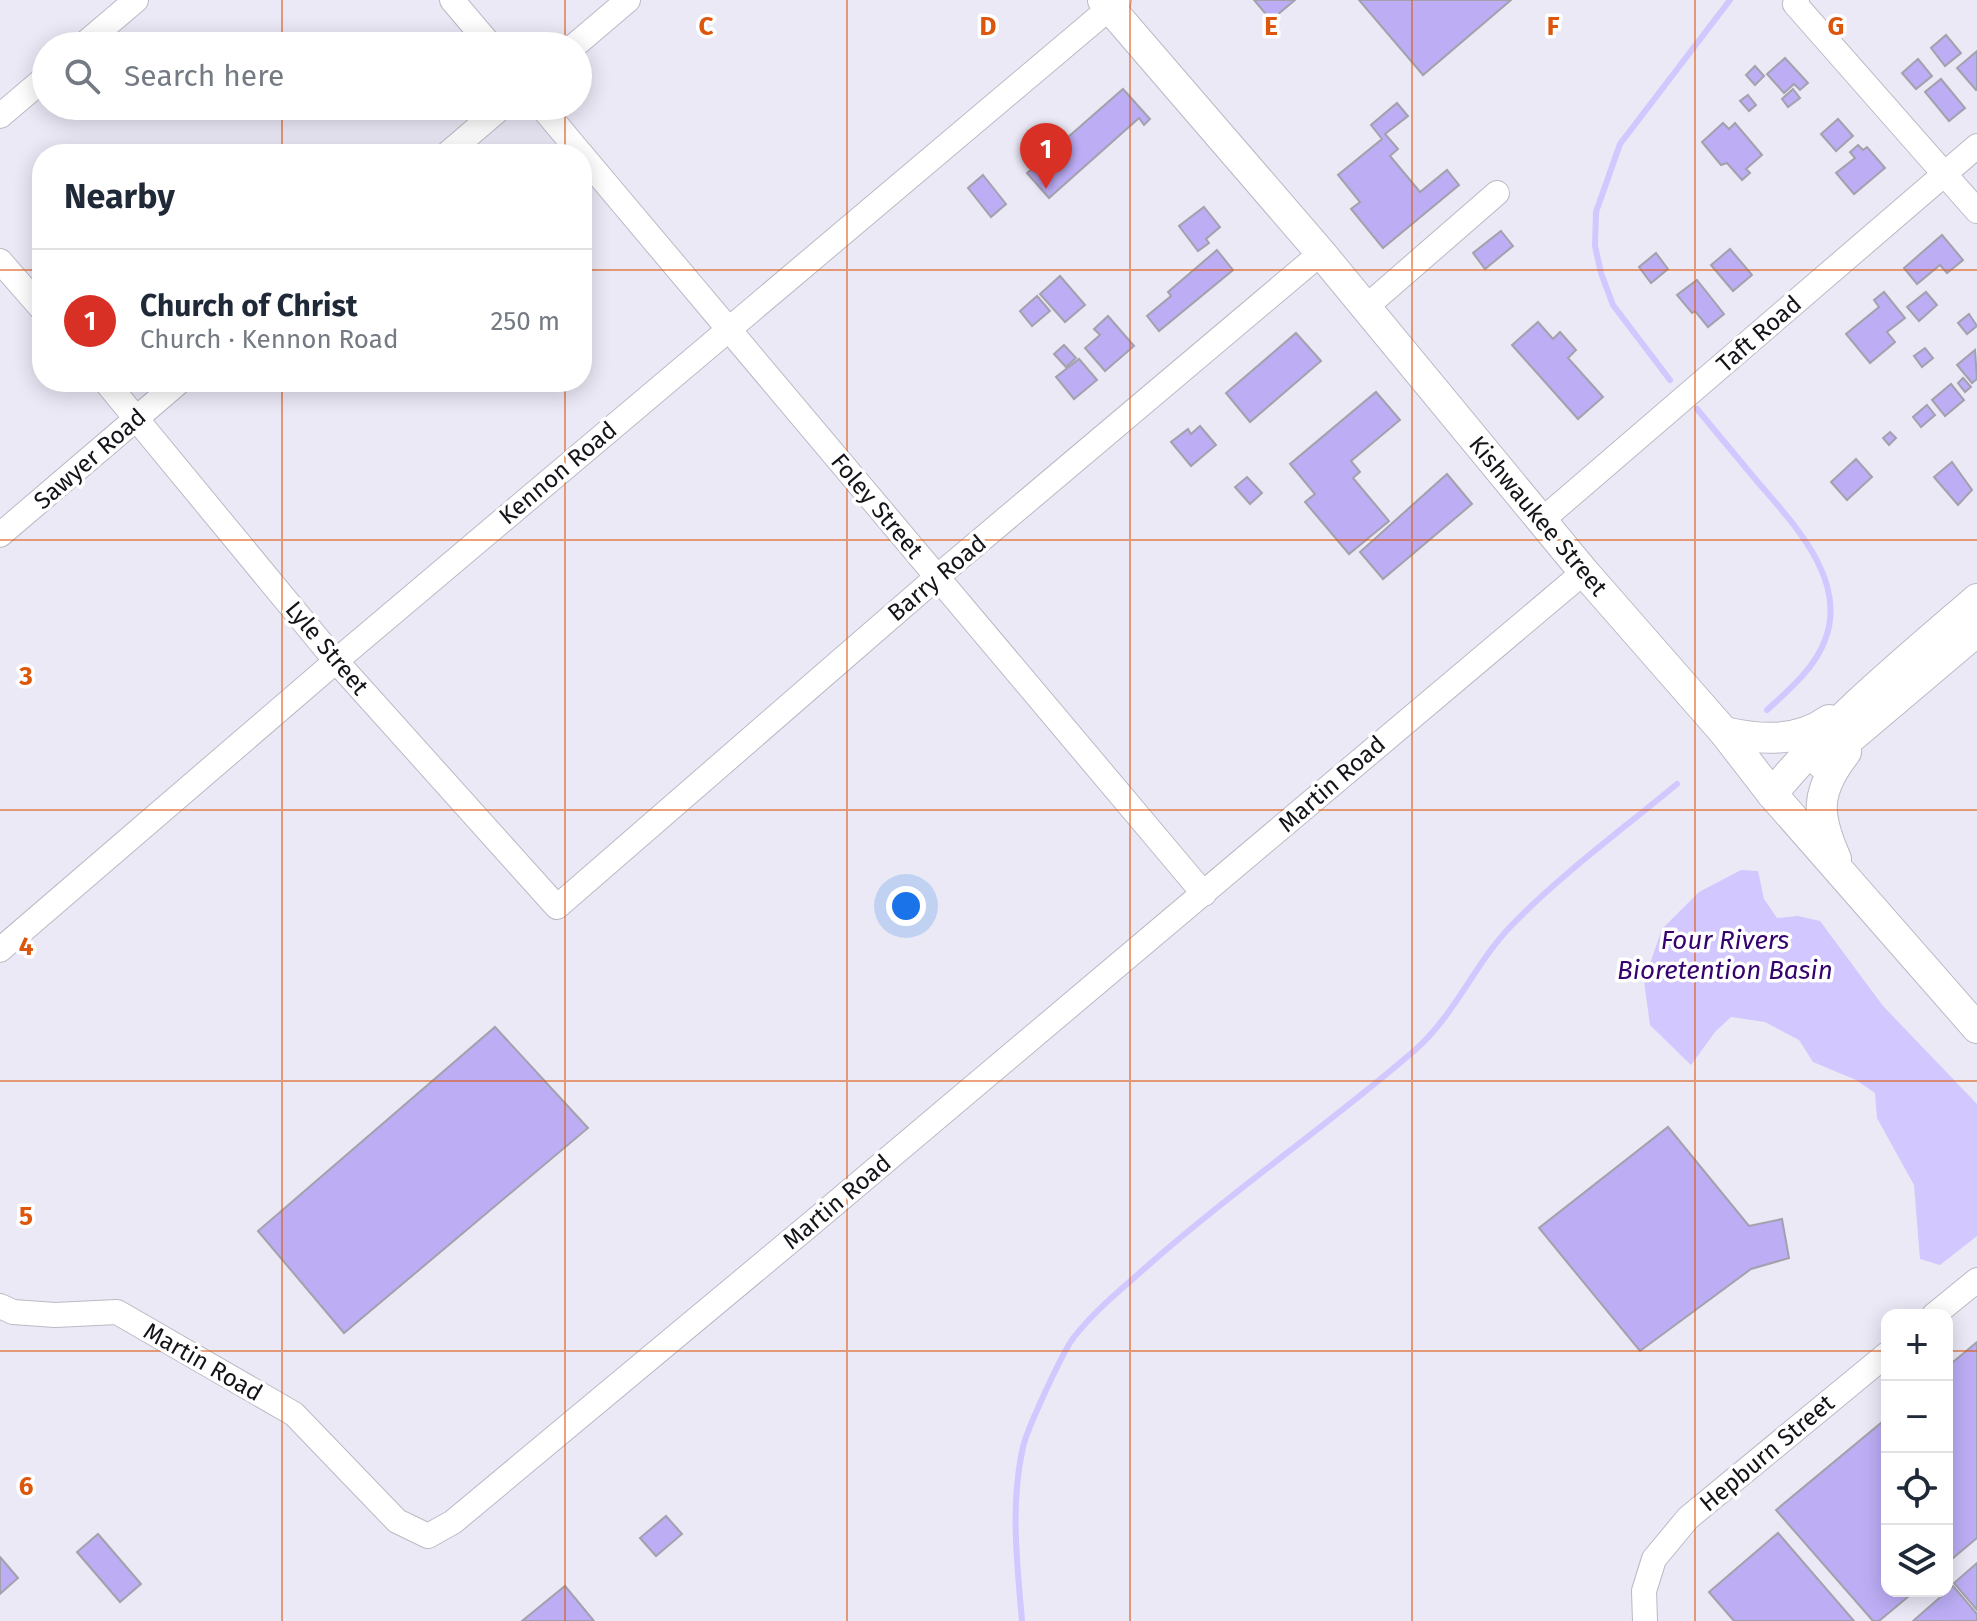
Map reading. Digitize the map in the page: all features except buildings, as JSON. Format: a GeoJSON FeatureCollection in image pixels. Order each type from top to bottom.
{"type":"FeatureCollection","features":[{"type":"Feature","properties":{"kind":"street"},"geometry":{"type":"LineString","coordinates":[[98,32],[136,0]]}},
{"type":"Feature","properties":{"kind":"street"},"geometry":{"type":"LineString","coordinates":[[452,0],[479,32]]}},
{"type":"Feature","properties":{"kind":"street"},"geometry":{"type":"LineString","coordinates":[[590,32],[628,0]]}},
{"type":"Feature","properties":{"kind":"street"},"geometry":{"type":"LineString","coordinates":[[1796,2],[1977,211]]}},
{"type":"Feature","properties":{"kind":"street","name":"Kishwaukee Street"},"geometry":{"type":"LineString","coordinates":[[1111,3],[1584,572],[1724,732],[1772,794],[1977,1028]]}},
{"type":"Feature","properties":{"kind":"street","name":"Kennon Road"},"geometry":{"type":"LineString","coordinates":[[0,950],[1111,3]]}},
{"type":"Feature","properties":{"kind":"street"},"geometry":{"type":"LineString","coordinates":[[0,116],[32,89]]}},
{"type":"Feature","properties":{"kind":"street"},"geometry":{"type":"LineString","coordinates":[[459,144],[487,120]]}},
{"type":"Feature","properties":{"kind":"street","name":"Foley Street"},"geometry":{"type":"LineString","coordinates":[[553,120],[573,144]]}},
{"type":"Feature","properties":{"kind":"street","name":"Taft Road"},"geometry":{"type":"LineString","coordinates":[[1541,521],[1977,146]]}},
{"type":"Feature","properties":{"kind":"street","name":"Foley Street"},"geometry":{"type":"LineString","coordinates":[[592,166],[1204,894]]}},
{"type":"Feature","properties":{"kind":"street"},"geometry":{"type":"LineString","coordinates":[[1366,307],[1497,193]]}},
{"type":"Feature","properties":{"kind":"street","name":"Barry Road"},"geometry":{"type":"LineString","coordinates":[[557,907],[937,577],[1321,253]]}},
{"type":"Feature","properties":{"kind":"street"},"geometry":{"type":"LineString","coordinates":[[0,261],[32,298]]}},
{"type":"Feature","properties":{"kind":"street","name":"Lyle Street"},"geometry":{"type":"LineString","coordinates":[[115,392],[336,661],[557,907]]}},
{"type":"Feature","properties":{"kind":"street","name":"Sawyer Road"},"geometry":{"type":"LineString","coordinates":[[0,535],[167,392]]}},
{"type":"Feature","properties":{"kind":"street","name":"Martin Road"},"geometry":{"type":"LineString","coordinates":[[0,1306],[13,1312],[55,1315],[117,1312],[294,1414],[397,1521],[428,1536],[453,1522],[1584,572]]}},
{"type":"Feature","properties":{"kind":"street"},"geometry":{"type":"LineString","coordinates":[[1843,875],[1827,839],[1820,810],[1825,784],[1865,710],[1977,599]]}},
{"type":"Feature","properties":{"kind":"street"},"geometry":{"type":"LineString","coordinates":[[1772,794],[1804,754],[1977,631]]}},
{"type":"Feature","properties":{"kind":"street"},"geometry":{"type":"LineString","coordinates":[[1724,732],[1757,739],[1788,738],[1865,710]]}},
{"type":"Feature","properties":{"kind":"street"},"geometry":{"type":"LineString","coordinates":[[1941,1309],[1977,1280]]}},
{"type":"Feature","properties":{"kind":"street","name":"Hepburn Street"},"geometry":{"type":"LineString","coordinates":[[1645,1621],[1644,1591],[1654,1559],[1688,1518],[1881,1359]]}},
{"type":"Feature","properties":{"kind":"water","name":"Four Rivers Bioretention Basin"},"geometry":{"type":"Polygon","coordinates":[[[1741,870],[1758,871],[1764,899],[1777,918],[1798,916],[1820,921],[1883,1006],[1977,1104],[1977,1236],[1940,1265],[1920,1259],[1914,1185],[1877,1118],[1875,1093],[1856,1080],[1813,1062],[1799,1040],[1765,1022],[1731,1017],[1715,1032],[1691,1065],[1650,1025],[1644,981],[1662,929],[1699,892],[1741,870]]]}},
{"type":"Feature","properties":{"kind":"waterway"},"geometry":{"type":"LineString","coordinates":[[1670,380],[1613,305],[1595,246],[1596,212],[1620,144],[1730,0]]}},
{"type":"Feature","properties":{"kind":"waterway"},"geometry":{"type":"LineString","coordinates":[[1697,409],[1800,533],[1823,573],[1829,595],[1830,617],[1825,640],[1815,660],[1767,710]]}},
{"type":"Feature","properties":{"kind":"waterway"},"geometry":{"type":"LineString","coordinates":[[1022,1621],[1016,1534],[1019,1468],[1031,1424],[1074,1337],[1111,1298],[1184,1234],[1415,1050],[1442,1021],[1486,956],[1511,926],[1571,871],[1677,784]]}},
{"type":"Feature","properties":{"kind":"place","name":"Church of Christ"},"geometry":{"type":"Point","coordinates":[1046,189]}}]}
